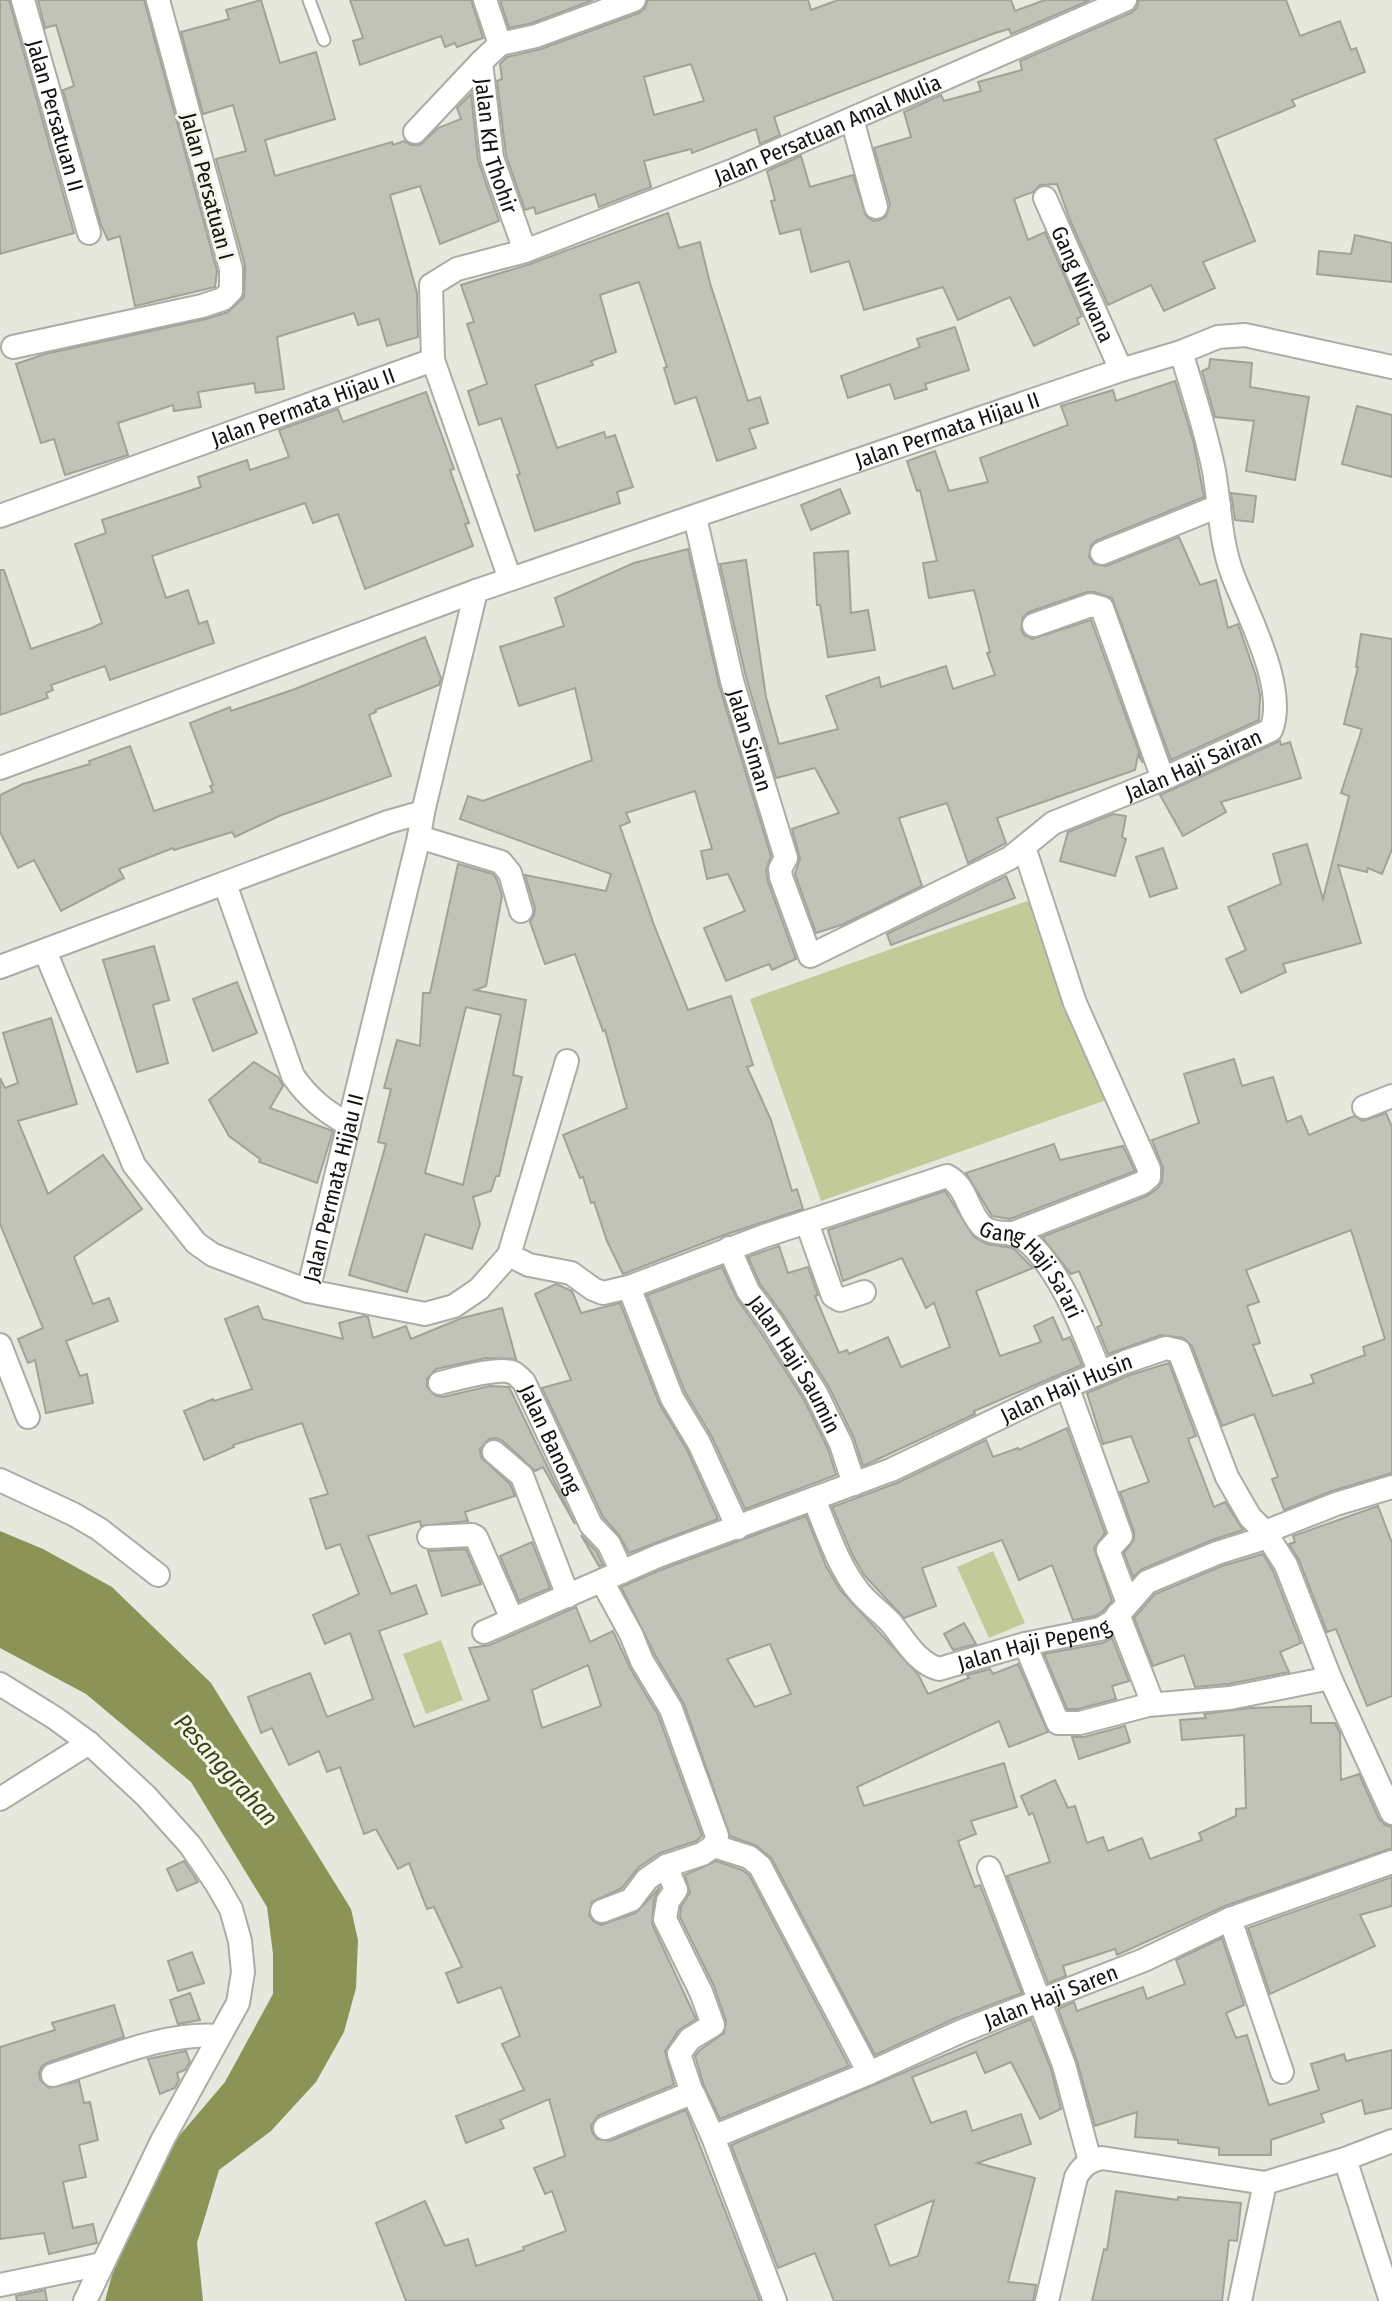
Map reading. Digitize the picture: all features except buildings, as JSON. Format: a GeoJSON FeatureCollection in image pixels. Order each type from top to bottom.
{"type":"FeatureCollection","features":[{"type":"Feature","properties":{"kind":"street","name":"Jalan Persatuan II"},"geometry":{"type":"LineString","coordinates":[[23,0],[89,233]]}},
{"type":"Feature","properties":{"kind":"street","name":"Jalan Persatuan I"},"geometry":{"type":"LineString","coordinates":[[13,347],[202,306],[223,299],[231,291],[231,269],[158,0]]}},
{"type":"Feature","properties":{"kind":"street","name":"Jalan KH Thohir"},"geometry":{"type":"LineString","coordinates":[[485,0],[500,44],[481,62],[492,158],[525,251]]}},
{"type":"Feature","properties":{"kind":"street"},"geometry":{"type":"LineString","coordinates":[[500,44],[536,36],[634,0]]}},
{"type":"Feature","properties":{"kind":"street","name":"Jalan Persatuan Amal Mulia"},"geometry":{"type":"LineString","coordinates":[[433,360],[431,285],[457,269],[525,251],[734,170],[1125,0]]}},
{"type":"Feature","properties":{"kind":"street"},"geometry":{"type":"LineString","coordinates":[[415,132],[481,62]]}},
{"type":"Feature","properties":{"kind":"street"},"geometry":{"type":"LineString","coordinates":[[852,119],[876,207]]}},
{"type":"Feature","properties":{"kind":"street","name":"Gang Nirwana"},"geometry":{"type":"LineString","coordinates":[[1045,198],[1121,370]]}},
{"type":"Feature","properties":{"kind":"street","name":"Jalan Permata Hijau II"},"geometry":{"type":"LineString","coordinates":[[0,768],[476,591],[1218,337],[1245,335],[1392,367]]}},
{"type":"Feature","properties":{"kind":"street","name":"Jalan Haji Sairan"},"geometry":{"type":"LineString","coordinates":[[810,956],[1010,858],[1053,823],[1163,779],[1271,730],[1277,716],[1270,675],[1230,569],[1205,435],[1181,352]]}},
{"type":"Feature","properties":{"kind":"street"},"geometry":{"type":"LineString","coordinates":[[433,360],[510,579]]}},
{"type":"Feature","properties":{"kind":"street","name":"Jalan Permata Hijau II"},"geometry":{"type":"LineString","coordinates":[[0,516],[433,360]]}},
{"type":"Feature","properties":{"kind":"street"},"geometry":{"type":"LineString","coordinates":[[1102,553],[1219,506]]}},
{"type":"Feature","properties":{"kind":"street","name":"Jalan Siman"},"geometry":{"type":"LineString","coordinates":[[695,517],[732,681],[786,858],[780,869],[781,877],[810,956]]}},
{"type":"Feature","properties":{"kind":"street","name":"Jalan Permata Hijau II"},"geometry":{"type":"LineString","coordinates":[[476,591],[308,1291],[425,1314],[454,1306],[479,1289],[509,1255],[567,1061]]}},
{"type":"Feature","properties":{"kind":"street"},"geometry":{"type":"LineString","coordinates":[[1034,625],[1091,605],[1102,608],[1163,779]]}},
{"type":"Feature","properties":{"kind":"street"},"geometry":{"type":"LineString","coordinates":[[0,967],[388,822],[423,812]]}},
{"type":"Feature","properties":{"kind":"street"},"geometry":{"type":"LineString","coordinates":[[419,837],[501,862],[510,873],[521,911]]}},
{"type":"Feature","properties":{"kind":"street"},"geometry":{"type":"LineString","coordinates":[[1011,1234],[1142,1183],[1149,1177],[1149,1169],[1075,1003],[1024,847]]}},
{"type":"Feature","properties":{"kind":"street"},"geometry":{"type":"LineString","coordinates":[[225,884],[293,1076],[306,1095],[349,1125]]}},
{"type":"Feature","properties":{"kind":"street"},"geometry":{"type":"LineString","coordinates":[[45,951],[134,1165],[196,1243],[213,1255],[308,1291]]}},
{"type":"Feature","properties":{"kind":"street"},"geometry":{"type":"LineString","coordinates":[[1364,1107],[1392,1096]]}},
{"type":"Feature","properties":{"kind":"street","name":"Gang Haji Sa'ari"},"geometry":{"type":"LineString","coordinates":[[810,1221],[947,1176],[958,1181],[970,1209],[984,1228],[997,1233],[1020,1235],[1040,1254],[1090,1345],[1100,1373]]}},
{"type":"Feature","properties":{"kind":"street"},"geometry":{"type":"LineString","coordinates":[[509,1255],[529,1265],[571,1273],[603,1293],[629,1287],[810,1221],[833,1296],[840,1300],[864,1292]]}},
{"type":"Feature","properties":{"kind":"street","name":"Jalan Haji Saumin"},"geometry":{"type":"LineString","coordinates":[[729,1248],[748,1291],[816,1393],[841,1444],[854,1484]]}},
{"type":"Feature","properties":{"kind":"street"},"geometry":{"type":"LineString","coordinates":[[629,1287],[672,1398],[699,1443],[738,1528]]}},
{"type":"Feature","properties":{"kind":"street"},"geometry":{"type":"LineString","coordinates":[[0,1345],[28,1417]]}},
{"type":"Feature","properties":{"kind":"street","name":"Jalan Haji Husin"},"geometry":{"type":"LineString","coordinates":[[484,1632],[612,1576],[891,1470],[1067,1386],[1166,1348],[1179,1351],[1227,1477],[1250,1517],[1277,1549],[1296,1586],[1330,1678],[1392,1813]]}},
{"type":"Feature","properties":{"kind":"street","name":"Jalan Banong"},"geometry":{"type":"LineString","coordinates":[[440,1383],[478,1374],[515,1373],[524,1382],[591,1525],[609,1544],[612,1576]]}},
{"type":"Feature","properties":{"kind":"street"},"geometry":{"type":"LineString","coordinates":[[1067,1386],[1121,1536],[1108,1550],[1153,1704]]}},
{"type":"Feature","properties":{"kind":"street"},"geometry":{"type":"LineString","coordinates":[[494,1452],[522,1476],[568,1596]]}},
{"type":"Feature","properties":{"kind":"street"},"geometry":{"type":"LineString","coordinates":[[0,1480],[99,1529],[158,1575]]}},
{"type":"Feature","properties":{"kind":"street","name":"Jalan Haji Pepeng"},"geometry":{"type":"LineString","coordinates":[[814,1499],[853,1583],[929,1666],[939,1669],[1025,1644],[1100,1629],[1147,1582],[1336,1504],[1392,1487]]}},
{"type":"Feature","properties":{"kind":"street"},"geometry":{"type":"LineString","coordinates":[[429,1537],[476,1537],[512,1619]]}},
{"type":"Feature","properties":{"kind":"street"},"geometry":{"type":"LineString","coordinates":[[602,1911],[631,1900],[647,1879],[666,1866],[702,1854],[714,1846],[717,1836],[671,1709],[642,1661],[612,1576]]}},
{"type":"Feature","properties":{"kind":"street"},"geometry":{"type":"LineString","coordinates":[[1025,1644],[1058,1723],[1080,1723],[1153,1704],[1230,1698],[1330,1678]]}},
{"type":"Feature","properties":{"kind":"street"},"geometry":{"type":"LineString","coordinates":[[0,1684],[89,1743],[146,1796],[190,1845],[231,1909],[240,1941],[243,1972],[238,2003],[163,2139],[85,2301]]}},
{"type":"Feature","properties":{"kind":"street"},"geometry":{"type":"LineString","coordinates":[[0,1799],[89,1743]]}},
{"type":"Feature","properties":{"kind":"street"},"geometry":{"type":"LineString","coordinates":[[714,1846],[749,1857],[760,1866],[869,2073]]}},
{"type":"Feature","properties":{"kind":"street","name":"Jalan Haji Saren"},"geometry":{"type":"LineString","coordinates":[[713,2137],[962,2031],[1144,1960],[1230,1919],[1392,1862]]}},
{"type":"Feature","properties":{"kind":"street"},"geometry":{"type":"LineString","coordinates":[[666,1866],[676,1890],[668,1901],[665,1919],[701,1992],[713,2025],[690,2039],[679,2054],[775,2301]]}},
{"type":"Feature","properties":{"kind":"street"},"geometry":{"type":"LineString","coordinates":[[989,1868],[1064,2065],[1090,2161]]}},
{"type":"Feature","properties":{"kind":"street"},"geometry":{"type":"LineString","coordinates":[[1230,1919],[1282,2072]]}},
{"type":"Feature","properties":{"kind":"street"},"geometry":{"type":"LineString","coordinates":[[53,2075],[175,2038],[218,2036]]}},
{"type":"Feature","properties":{"kind":"street"},"geometry":{"type":"LineString","coordinates":[[605,2128],[692,2093]]}},
{"type":"Feature","properties":{"kind":"street"},"geometry":{"type":"LineString","coordinates":[[1047,2301],[1076,2177],[1081,2167],[1090,2161],[1102,2158],[1265,2183],[1392,2141]]}},
{"type":"Feature","properties":{"kind":"street"},"geometry":{"type":"LineString","coordinates":[[1345,2159],[1391,2301]]}},
{"type":"Feature","properties":{"kind":"street"},"geometry":{"type":"LineString","coordinates":[[1240,2301],[1265,2183]]}},
{"type":"Feature","properties":{"kind":"street"},"geometry":{"type":"LineString","coordinates":[[0,2285],[102,2264]]}},
{"type":"Feature","properties":{"kind":"lane"},"geometry":{"type":"LineString","coordinates":[[309,0],[324,40]]}},
{"type":"Feature","properties":{"kind":"shaded area"},"geometry":{"type":"Polygon","coordinates":[[[1044,895],[1115,1097],[821,1201],[750,999],[1044,895]]]}},
{"type":"Feature","properties":{"kind":"shaded area"},"geometry":{"type":"Polygon","coordinates":[[[993,1551],[1025,1623],[989,1638],[957,1567],[993,1551]]]}},
{"type":"Feature","properties":{"kind":"shaded area"},"geometry":{"type":"Polygon","coordinates":[[[441,1640],[463,1700],[426,1714],[403,1654],[441,1640]]]}},
{"type":"Feature","properties":{"kind":"water","name":"Pesanggrahan"},"geometry":{"type":"Polygon","coordinates":[[[0,1531],[43,1549],[112,1587],[211,1683],[351,1909],[358,1940],[356,1988],[344,2032],[316,2082],[271,2131],[219,2170],[197,2243],[203,2301],[105,2301],[112,2275],[156,2176],[179,2136],[225,2082],[273,1994],[273,1954],[267,1907],[191,1782],[86,1694],[0,1648],[0,1531]]]}}]}
